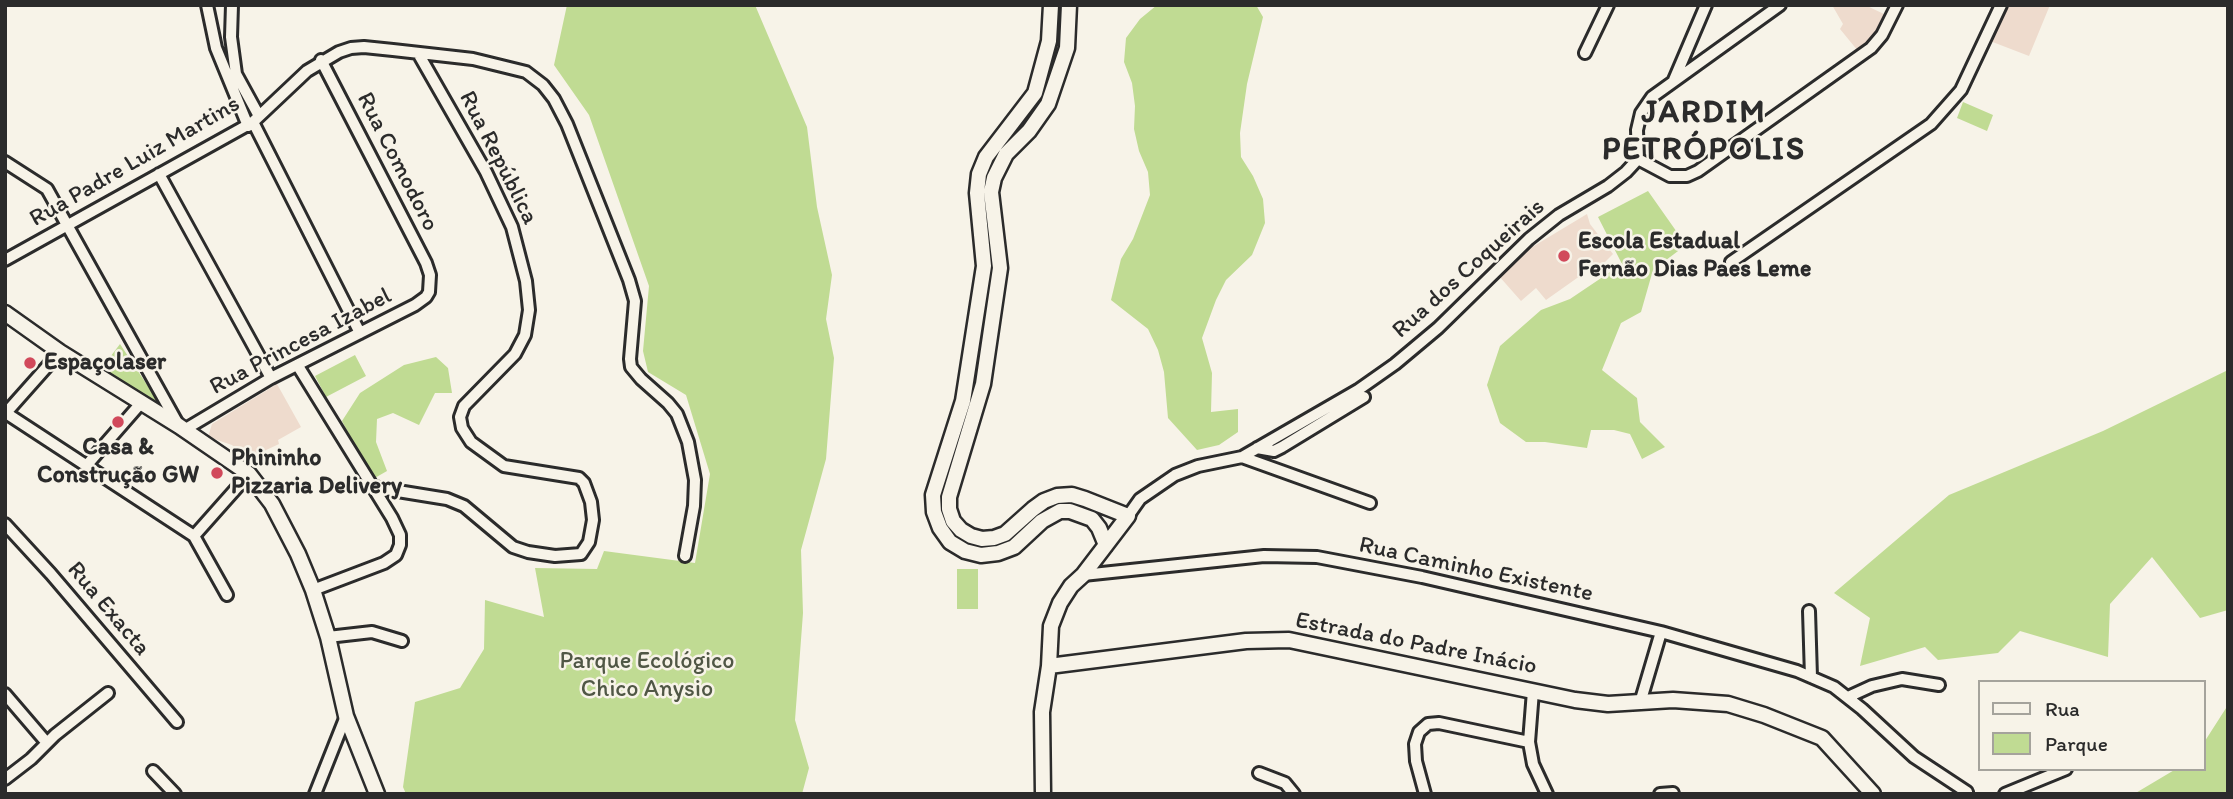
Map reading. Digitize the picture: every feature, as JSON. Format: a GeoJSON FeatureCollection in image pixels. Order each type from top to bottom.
{"type":"FeatureCollection","features":[{"type":"Feature","properties":{"kind":"street"},"geometry":{"type":"LineString","coordinates":[[207,5],[216,48],[360,333]]}},
{"type":"Feature","properties":{"kind":"street"},"geometry":{"type":"LineString","coordinates":[[232,5],[230,37],[236,74],[253,121]]}},
{"type":"Feature","properties":{"kind":"street"},"geometry":{"type":"LineString","coordinates":[[1051,5],[1049,41],[1035,93],[986,157],[979,174],[977,193],[984,262],[963,401],[933,495],[934,512],[940,528],[950,542],[965,551],[981,555],[998,554],[1014,547],[1042,521],[1060,512],[1080,513],[1092,519],[1106,545]]}},
{"type":"Feature","properties":{"kind":"street"},"geometry":{"type":"LineString","coordinates":[[1069,5],[1067,48],[1048,104],[1029,131],[1006,154],[994,178],[991,192],[1000,268],[997,291],[983,384],[948,497],[949,509],[953,521],[961,530],[982,539],[1006,534],[1033,509],[1057,496],[1072,495],[1128,516]]}},
{"type":"Feature","properties":{"kind":"street"},"geometry":{"type":"LineString","coordinates":[[1585,53],[1608,5]]}},
{"type":"Feature","properties":{"kind":"street"},"geometry":{"type":"LineString","coordinates":[[1673,82],[1706,5]]}},
{"type":"Feature","properties":{"kind":"street"},"geometry":{"type":"LineString","coordinates":[[1780,5],[1652,97],[1641,113],[1637,130],[1638,159],[1670,176],[1687,176],[1698,171],[1871,48],[1882,35],[1897,5]]}},
{"type":"Feature","properties":{"kind":"street"},"geometry":{"type":"LineString","coordinates":[[1731,262],[1931,124],[1961,90],[2001,5]]}},
{"type":"Feature","properties":{"kind":"street","name":"Rua Padre Luiz Martins"},"geometry":{"type":"LineString","coordinates":[[5,260],[253,121],[291,84],[321,61],[351,47],[473,59],[526,72],[555,99],[568,124],[633,292],[635,300],[631,367],[677,414],[688,442],[695,480],[694,506],[685,556]]}},
{"type":"Feature","properties":{"kind":"street","name":"Rua República"},"geometry":{"type":"LineString","coordinates":[[373,487],[447,499],[464,506],[513,547],[528,552],[555,556],[581,554],[589,542],[593,520],[591,502],[584,483],[579,478],[504,466],[471,442],[461,428],[460,417],[464,406],[515,354],[525,335],[529,310],[526,281],[512,227],[486,172],[418,53]]}},
{"type":"Feature","properties":{"kind":"street","name":"Rua Comodoro"},"geometry":{"type":"LineString","coordinates":[[321,61],[426,263],[431,285]]}},
{"type":"Feature","properties":{"kind":"street","name":"Rua dos Coqueirais"},"geometry":{"type":"LineString","coordinates":[[1242,457],[1358,390],[1395,364],[1438,328],[1530,239],[1559,215],[1608,186],[1638,159]]}},
{"type":"Feature","properties":{"kind":"street"},"geometry":{"type":"LineString","coordinates":[[5,162],[47,189],[182,428]]}},
{"type":"Feature","properties":{"kind":"street"},"geometry":{"type":"LineString","coordinates":[[159,174],[271,378]]}},
{"type":"Feature","properties":{"kind":"street","name":"Rua Princesa Izabel"},"geometry":{"type":"LineString","coordinates":[[182,428],[271,378],[426,298],[431,285]]}},
{"type":"Feature","properties":{"kind":"street"},"geometry":{"type":"LineString","coordinates":[[980,289],[997,291]]}},
{"type":"Feature","properties":{"kind":"street"},"geometry":{"type":"LineString","coordinates":[[5,313],[60,352],[182,428],[249,474],[285,526],[313,590],[328,636],[346,716],[377,794]]}},
{"type":"Feature","properties":{"kind":"street"},"geometry":{"type":"LineString","coordinates":[[60,352],[5,413],[194,536],[228,595]]}},
{"type":"Feature","properties":{"kind":"street"},"geometry":{"type":"LineString","coordinates":[[298,366],[400,535],[396,555],[384,563],[313,590]]}},
{"type":"Feature","properties":{"kind":"street"},"geometry":{"type":"LineString","coordinates":[[1257,448],[1274,451],[1364,397]]}},
{"type":"Feature","properties":{"kind":"street"},"geometry":{"type":"LineString","coordinates":[[86,466],[141,403]]}},
{"type":"Feature","properties":{"kind":"street"},"geometry":{"type":"LineString","coordinates":[[1043,794],[1042,712],[1049,666],[1051,626],[1060,603],[1071,586],[1083,575],[1140,499],[1175,475],[1198,466],[1242,457],[1370,503]]}},
{"type":"Feature","properties":{"kind":"street"},"geometry":{"type":"LineString","coordinates":[[194,536],[249,474]]}},
{"type":"Feature","properties":{"kind":"street"},"geometry":{"type":"LineString","coordinates":[[1099,528],[1111,511]]}},
{"type":"Feature","properties":{"kind":"street","name":"Rua Exacta"},"geometry":{"type":"LineString","coordinates":[[5,524],[177,722]]}},
{"type":"Feature","properties":{"kind":"street"},"geometry":{"type":"LineString","coordinates":[[981,555],[982,539]]}},
{"type":"Feature","properties":{"kind":"street","name":"Rua Caminho Existente"},"geometry":{"type":"LineString","coordinates":[[1083,575],[1264,556],[1317,557],[1422,577],[1661,632],[1811,677],[1834,687],[1914,757],[1967,792]]}},
{"type":"Feature","properties":{"kind":"street"},"geometry":{"type":"LineString","coordinates":[[1808,611],[1811,677]]}},
{"type":"Feature","properties":{"kind":"street"},"geometry":{"type":"LineString","coordinates":[[328,636],[372,632],[402,641]]}},
{"type":"Feature","properties":{"kind":"street"},"geometry":{"type":"LineString","coordinates":[[1640,703],[1661,632]]}},
{"type":"Feature","properties":{"kind":"street","name":"Estrada do Padre Inácio"},"geometry":{"type":"LineString","coordinates":[[1049,666],[1246,641],[1289,640],[1608,704],[1699,701],[1728,704],[1822,738],[1873,794]]}},
{"type":"Feature","properties":{"kind":"street"},"geometry":{"type":"LineString","coordinates":[[1848,697],[1872,686],[1902,679],[1939,685]]}},
{"type":"Feature","properties":{"kind":"street"},"geometry":{"type":"LineString","coordinates":[[1533,691],[1530,742],[1533,764],[1547,794]]}},
{"type":"Feature","properties":{"kind":"street"},"geometry":{"type":"LineString","coordinates":[[5,779],[108,693]]}},
{"type":"Feature","properties":{"kind":"street"},"geometry":{"type":"LineString","coordinates":[[5,694],[47,743]]}},
{"type":"Feature","properties":{"kind":"street"},"geometry":{"type":"LineString","coordinates":[[315,794],[346,716]]}},
{"type":"Feature","properties":{"kind":"street"},"geometry":{"type":"LineString","coordinates":[[1425,794],[1416,761],[1415,744],[1419,732],[1428,724],[1439,723],[1530,742]]}},
{"type":"Feature","properties":{"kind":"street"},"geometry":{"type":"LineString","coordinates":[[153,771],[175,794]]}},
{"type":"Feature","properties":{"kind":"street"},"geometry":{"type":"LineString","coordinates":[[2004,794],[2061,771]]}},
{"type":"Feature","properties":{"kind":"street"},"geometry":{"type":"LineString","coordinates":[[1259,773],[1285,783],[1294,794]]}},
{"type":"Feature","properties":{"kind":"street"},"geometry":{"type":"LineString","coordinates":[[1660,794],[1673,793]]}},
{"type":"Feature","properties":{"kind":"shaded area"},"geometry":{"type":"Polygon","coordinates":[[[1832,5],[1865,5],[1886,15],[1877,35],[1858,51],[1840,29],[1843,24],[1832,5]]]}},
{"type":"Feature","properties":{"kind":"shaded area"},"geometry":{"type":"Polygon","coordinates":[[[2006,5],[2050,5],[2029,56],[1990,41],[2006,5]]]}},
{"type":"Feature","properties":{"kind":"shaded area","name":"Escola Estadual Fernão Dias Paes Leme"},"geometry":{"type":"Polygon","coordinates":[[[1587,214],[1590,224],[1613,254],[1602,265],[1587,271],[1546,300],[1536,288],[1521,301],[1498,275],[1514,258],[1587,214]]]}},
{"type":"Feature","properties":{"kind":"shaded area"},"geometry":{"type":"Polygon","coordinates":[[[277,384],[301,427],[278,440],[279,444],[247,459],[232,445],[208,437],[212,424],[277,384]]]}},
{"type":"Feature","properties":{"kind":"green space","name":"Parque Ecológico Chico Anysio"},"geometry":{"type":"Polygon","coordinates":[[[567,5],[755,5],[807,127],[817,207],[832,275],[826,319],[834,358],[826,459],[801,550],[803,613],[795,720],[809,768],[802,794],[406,794],[403,787],[415,702],[460,688],[484,649],[485,600],[544,617],[535,568],[597,569],[604,551],[695,563],[710,474],[686,395],[648,372],[643,351],[649,286],[589,115],[554,65],[567,5]]]}},
{"type":"Feature","properties":{"kind":"green space"},"geometry":{"type":"Polygon","coordinates":[[[1157,5],[1256,5],[1263,17],[1247,84],[1240,133],[1241,157],[1263,199],[1265,223],[1252,255],[1226,280],[1202,338],[1212,373],[1211,412],[1238,409],[1238,432],[1219,445],[1197,450],[1168,418],[1164,372],[1148,329],[1111,300],[1121,259],[1133,239],[1150,195],[1148,172],[1134,129],[1132,83],[1124,62],[1126,38],[1140,19],[1157,5]]]}},
{"type":"Feature","properties":{"kind":"green space"},"geometry":{"type":"Polygon","coordinates":[[[1963,102],[1993,115],[1987,131],[1957,118],[1963,102]]]}},
{"type":"Feature","properties":{"kind":"green space"},"geometry":{"type":"Polygon","coordinates":[[[1648,191],[1686,245],[1653,270],[1641,312],[1621,323],[1602,370],[1637,398],[1640,422],[1665,447],[1642,459],[1630,434],[1614,430],[1591,430],[1587,448],[1526,442],[1500,423],[1487,385],[1500,346],[1541,310],[1570,299],[1622,264],[1598,217],[1648,191]]]}},
{"type":"Feature","properties":{"kind":"green space"},"geometry":{"type":"Polygon","coordinates":[[[120,344],[165,412],[101,369],[120,344]]]}},
{"type":"Feature","properties":{"kind":"green space"},"geometry":{"type":"Polygon","coordinates":[[[355,355],[366,376],[326,397],[315,376],[355,355]]]}},
{"type":"Feature","properties":{"kind":"green space"},"geometry":{"type":"Polygon","coordinates":[[[436,357],[448,368],[452,393],[435,393],[419,425],[393,413],[377,419],[376,442],[387,471],[373,479],[342,421],[360,393],[404,365],[436,357]]]}},
{"type":"Feature","properties":{"kind":"green space"},"geometry":{"type":"Polygon","coordinates":[[[2228,370],[2228,610],[2200,618],[2152,557],[2110,604],[2108,657],[2020,631],[1998,653],[1938,660],[1925,647],[1860,666],[1870,618],[1834,593],[1949,495],[2103,431],[2228,370]]]}},
{"type":"Feature","properties":{"kind":"green space"},"geometry":{"type":"Polygon","coordinates":[[[957,569],[978,569],[978,609],[957,609],[957,569]]]}},
{"type":"Feature","properties":{"kind":"green space"},"geometry":{"type":"Polygon","coordinates":[[[2228,705],[2228,794],[2134,794],[2173,771],[2205,771],[2205,741],[2228,705]]]}},
{"type":"Feature","properties":{"kind":"place","name":"Escola Estadual Fernão Dias Paes Leme"},"geometry":{"type":"Point","coordinates":[1564,256]}},
{"type":"Feature","properties":{"kind":"place","name":"Espaçolaser"},"geometry":{"type":"Point","coordinates":[30,363]}},
{"type":"Feature","properties":{"kind":"place","name":"Casa & Construção GW"},"geometry":{"type":"Point","coordinates":[118,422]}},
{"type":"Feature","properties":{"kind":"place","name":"Phininho Pizzaria Delivery"},"geometry":{"type":"Point","coordinates":[217,473]}},
{"type":"Feature","properties":{"kind":"district","name":"JARDIM PETRÓPOLIS"},"geometry":{"type":"Point","coordinates":[1704,132]}}]}
